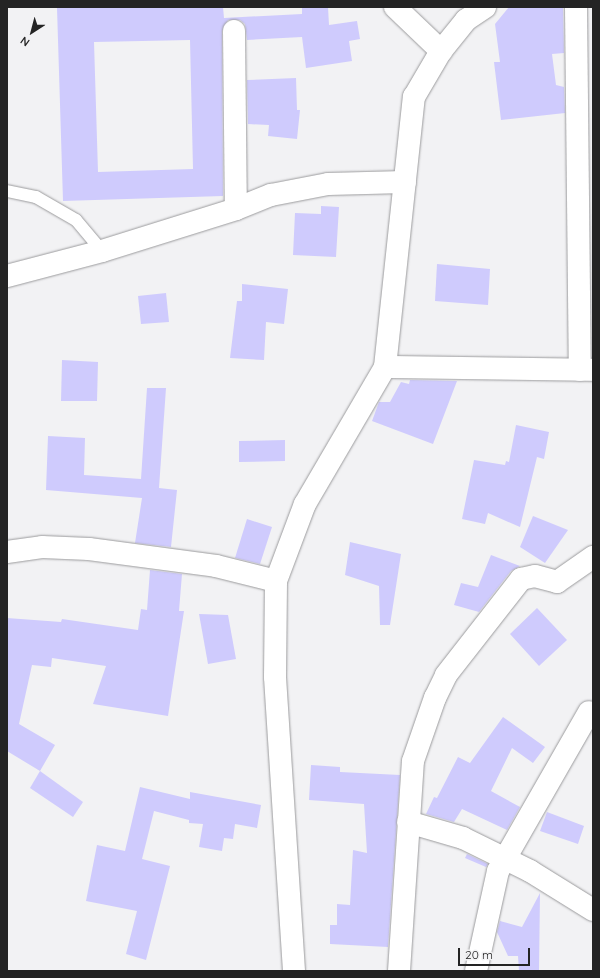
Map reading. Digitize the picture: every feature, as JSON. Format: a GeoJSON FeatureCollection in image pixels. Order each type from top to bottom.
{"type":"FeatureCollection","features":[{"type":"Feature","properties":{"kind":"street"},"geometry":{"type":"LineString","coordinates":[[395,7],[441,51]]}},
{"type":"Feature","properties":{"kind":"street"},"geometry":{"type":"LineString","coordinates":[[294,971],[275,677],[276,581],[305,504],[385,367],[414,97],[441,51],[466,20],[485,7]]}},
{"type":"Feature","properties":{"kind":"street"},"geometry":{"type":"LineString","coordinates":[[385,367],[587,370],[576,7]]}},
{"type":"Feature","properties":{"kind":"street"},"geometry":{"type":"LineString","coordinates":[[234,31],[236,209]]}},
{"type":"Feature","properties":{"kind":"street"},"geometry":{"type":"LineString","coordinates":[[7,276],[102,252],[236,209],[271,195],[328,184],[405,182]]}},
{"type":"Feature","properties":{"kind":"street"},"geometry":{"type":"LineString","coordinates":[[7,552],[42,547],[89,549],[216,566],[276,581]]}},
{"type":"Feature","properties":{"kind":"street"},"geometry":{"type":"LineString","coordinates":[[399,971],[413,761],[434,698],[446,675],[521,579],[535,576],[557,582],[593,557]]}},
{"type":"Feature","properties":{"kind":"street"},"geometry":{"type":"LineString","coordinates":[[476,971],[498,871],[504,858],[589,712]]}},
{"type":"Feature","properties":{"kind":"street"},"geometry":{"type":"LineString","coordinates":[[408,822],[463,838],[504,858],[593,910]]}},
{"type":"Feature","properties":{"kind":"lane"},"geometry":{"type":"LineString","coordinates":[[7,191],[36,197],[76,220],[102,252]]}},
{"type":"Feature","properties":{"kind":"building"},"geometry":{"type":"Polygon","coordinates":[[[223,7],[224,18],[302,14],[302,7],[328,7],[329,25],[357,21],[360,39],[349,41],[352,61],[306,68],[302,37],[247,40],[245,24],[240,20],[228,20],[222,31],[223,196],[63,201],[57,8],[223,7]],[[190,40],[94,42],[98,172],[193,169],[190,40]]]}},
{"type":"Feature","properties":{"kind":"building"},"geometry":{"type":"Polygon","coordinates":[[[509,7],[563,7],[564,53],[552,54],[556,85],[564,87],[565,113],[501,120],[494,62],[500,62],[495,24],[509,7]]]}},
{"type":"Feature","properties":{"kind":"building"},"geometry":{"type":"Polygon","coordinates":[[[296,78],[297,110],[300,110],[297,139],[268,136],[269,125],[248,124],[247,80],[296,78]]]}},
{"type":"Feature","properties":{"kind":"building"},"geometry":{"type":"Polygon","coordinates":[[[321,206],[339,207],[336,257],[293,255],[295,213],[321,214],[321,206]]]}},
{"type":"Feature","properties":{"kind":"building"},"geometry":{"type":"Polygon","coordinates":[[[437,264],[490,269],[488,305],[435,301],[437,264]]]}},
{"type":"Feature","properties":{"kind":"building"},"geometry":{"type":"Polygon","coordinates":[[[242,284],[288,289],[284,324],[266,322],[264,360],[230,358],[237,301],[242,301],[242,284]]]}},
{"type":"Feature","properties":{"kind":"building"},"geometry":{"type":"Polygon","coordinates":[[[166,293],[169,322],[141,324],[138,296],[166,293]]]}},
{"type":"Feature","properties":{"kind":"building"},"geometry":{"type":"Polygon","coordinates":[[[62,360],[98,362],[97,401],[61,401],[62,360]]]}},
{"type":"Feature","properties":{"kind":"building"},"geometry":{"type":"Polygon","coordinates":[[[410,380],[457,381],[433,444],[372,421],[379,402],[390,402],[401,382],[409,384],[410,380]]]}},
{"type":"Feature","properties":{"kind":"building"},"geometry":{"type":"Polygon","coordinates":[[[147,388],[166,388],[159,488],[177,490],[171,547],[135,543],[142,498],[46,490],[48,436],[85,438],[84,475],[141,479],[147,388]]]}},
{"type":"Feature","properties":{"kind":"building"},"geometry":{"type":"Polygon","coordinates":[[[516,425],[549,432],[544,459],[537,457],[520,527],[488,513],[485,524],[462,519],[474,460],[505,465],[506,461],[509,462],[516,425]]]}},
{"type":"Feature","properties":{"kind":"building"},"geometry":{"type":"Polygon","coordinates":[[[285,440],[285,461],[239,462],[239,441],[285,440]]]}},
{"type":"Feature","properties":{"kind":"building"},"geometry":{"type":"Polygon","coordinates":[[[533,516],[568,530],[545,563],[520,547],[533,516]]]}},
{"type":"Feature","properties":{"kind":"building"},"geometry":{"type":"Polygon","coordinates":[[[247,519],[272,527],[260,564],[235,558],[247,519]]]}},
{"type":"Feature","properties":{"kind":"building"},"geometry":{"type":"Polygon","coordinates":[[[350,542],[401,554],[390,625],[380,625],[379,586],[345,575],[350,542]]]}},
{"type":"Feature","properties":{"kind":"building"},"geometry":{"type":"Polygon","coordinates":[[[491,555],[520,566],[511,571],[479,612],[454,605],[461,583],[478,587],[491,555]]]}},
{"type":"Feature","properties":{"kind":"building"},"geometry":{"type":"Polygon","coordinates":[[[150,570],[182,574],[179,611],[184,611],[168,716],[93,704],[106,666],[52,658],[51,667],[32,665],[19,724],[55,745],[40,771],[7,751],[7,618],[61,622],[62,619],[138,630],[141,609],[147,610],[150,570]]]}},
{"type":"Feature","properties":{"kind":"building"},"geometry":{"type":"Polygon","coordinates":[[[537,608],[567,640],[539,666],[510,634],[537,608]]]}},
{"type":"Feature","properties":{"kind":"building"},"geometry":{"type":"Polygon","coordinates":[[[199,614],[228,615],[236,659],[208,664],[199,614]]]}},
{"type":"Feature","properties":{"kind":"building"},"geometry":{"type":"Polygon","coordinates":[[[503,717],[545,747],[533,763],[512,748],[491,791],[520,807],[507,830],[462,809],[454,822],[426,814],[434,797],[437,798],[458,757],[470,763],[503,717]]]}},
{"type":"Feature","properties":{"kind":"building"},"geometry":{"type":"Polygon","coordinates":[[[311,765],[340,767],[340,772],[400,775],[388,947],[330,944],[330,925],[337,925],[337,904],[350,905],[353,850],[367,853],[364,804],[309,800],[311,765]]]}},
{"type":"Feature","properties":{"kind":"building"},"geometry":{"type":"Polygon","coordinates":[[[40,771],[83,802],[73,817],[30,788],[40,771]]]}},
{"type":"Feature","properties":{"kind":"building"},"geometry":{"type":"Polygon","coordinates":[[[140,787],[190,799],[190,792],[261,805],[257,828],[235,824],[233,839],[224,838],[222,851],[199,847],[203,824],[189,823],[189,820],[154,811],[142,859],[170,866],[146,960],[126,954],[137,911],[86,901],[97,845],[125,851],[140,787]]]}},
{"type":"Feature","properties":{"kind":"building"},"geometry":{"type":"Polygon","coordinates":[[[547,812],[584,826],[578,844],[540,831],[547,812]]]}},
{"type":"Feature","properties":{"kind":"building"},"geometry":{"type":"Polygon","coordinates":[[[467,854],[488,864],[486,867],[465,858],[467,854]]]}},
{"type":"Feature","properties":{"kind":"building"},"geometry":{"type":"Polygon","coordinates":[[[540,893],[539,971],[519,971],[518,956],[508,956],[497,932],[500,921],[522,927],[540,893]]]}}]}
